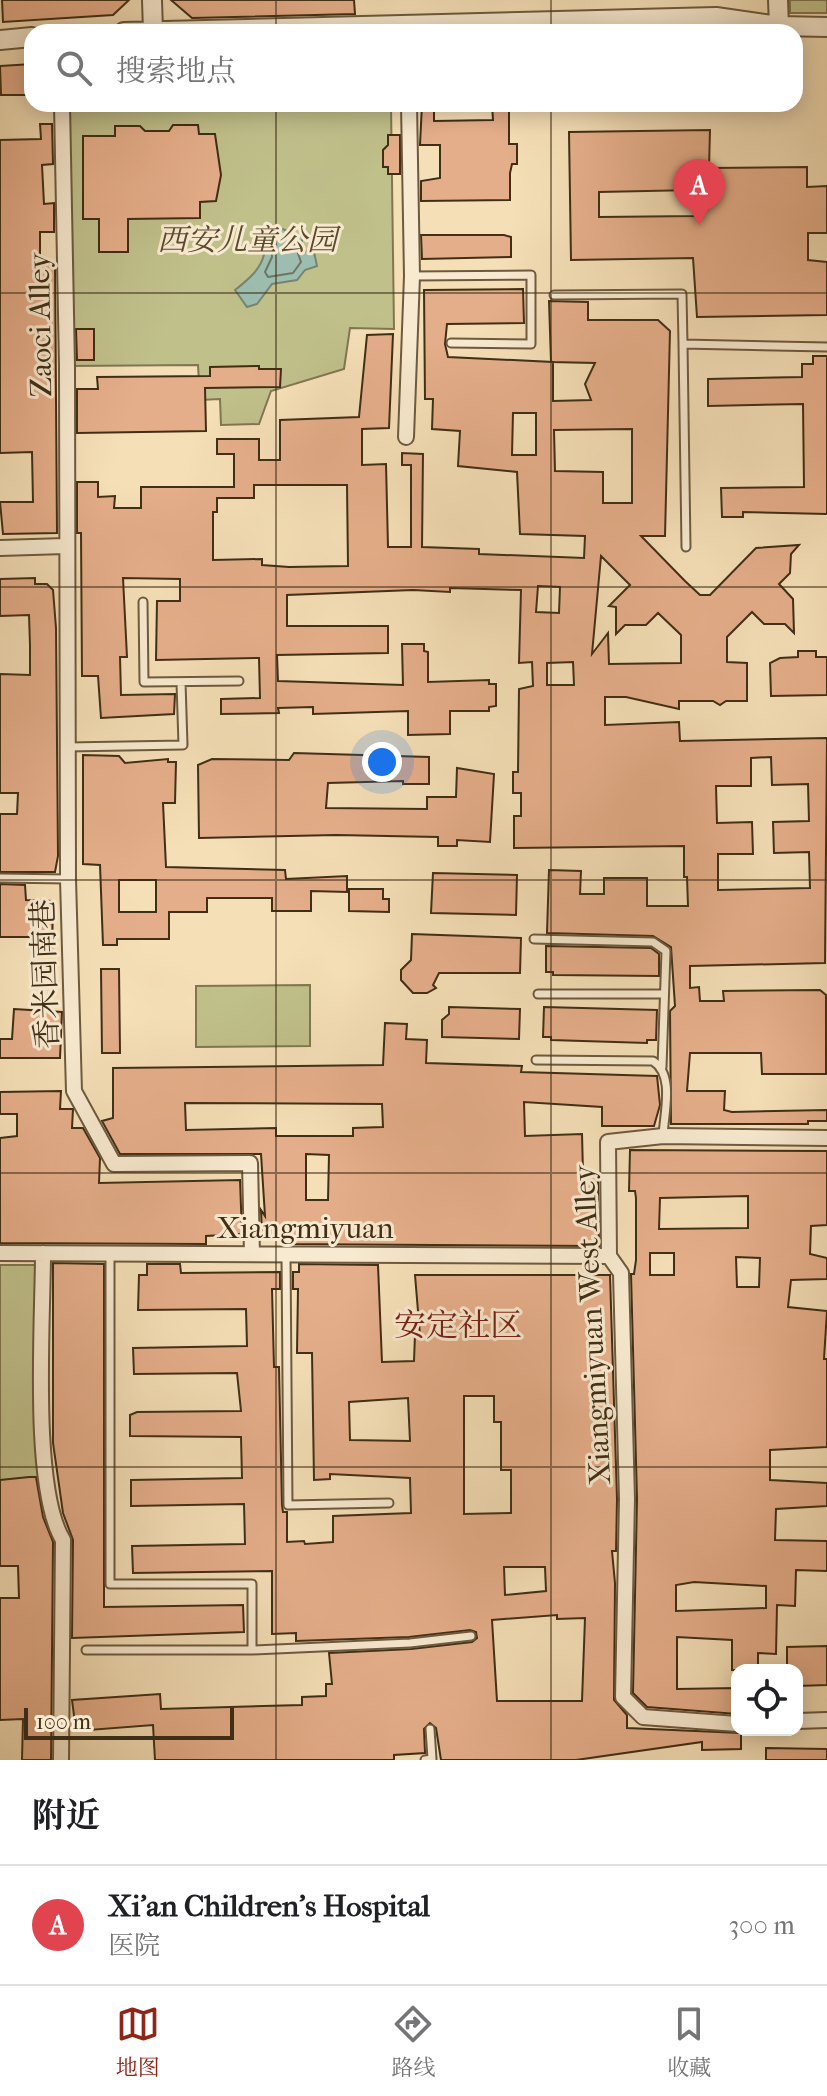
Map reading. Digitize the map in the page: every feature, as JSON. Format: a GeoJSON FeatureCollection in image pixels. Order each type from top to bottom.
{"type":"FeatureCollection","features":[{"type":"Feature","properties":{"kind":"street"},"geometry":{"type":"LineString","coordinates":[[152,0],[153,24]]}},
{"type":"Feature","properties":{"kind":"street"},"geometry":{"type":"LineString","coordinates":[[778,0],[779,24]]}},
{"type":"Feature","properties":{"kind":"street"},"geometry":{"type":"LineString","coordinates":[[683,24],[716,17],[765,24]]}},
{"type":"Feature","properties":{"kind":"street"},"geometry":{"type":"LineString","coordinates":[[803,26],[827,27]]}},
{"type":"Feature","properties":{"kind":"street"},"geometry":{"type":"LineString","coordinates":[[0,40],[24,38]]}},
{"type":"Feature","properties":{"kind":"street","name":"Zaoci Alley"},"geometry":{"type":"LineString","coordinates":[[62,112],[67,366],[65,546]]}},
{"type":"Feature","properties":{"kind":"street"},"geometry":{"type":"LineString","coordinates":[[406,437],[412,276],[409,112]]}},
{"type":"Feature","properties":{"kind":"street"},"geometry":{"type":"LineString","coordinates":[[0,548],[65,546]]}},
{"type":"Feature","properties":{"kind":"street","name":"香米园南巷"},"geometry":{"type":"LineString","coordinates":[[65,546],[68,879],[74,1091],[114,1164],[250,1163],[252,1254]]}},
{"type":"Feature","properties":{"kind":"street","name":"Xiangmiyuan West Alley"},"geometry":{"type":"LineString","coordinates":[[731,1724],[643,1717],[623,1697],[627,1499],[621,1273],[609,1256],[608,1142],[663,1136],[827,1138]]}},
{"type":"Feature","properties":{"kind":"street","name":"Xiangmiyuan"},"geometry":{"type":"LineString","coordinates":[[0,1253],[609,1256]]}},
{"type":"Feature","properties":{"kind":"street"},"geometry":{"type":"LineString","coordinates":[[43,1253],[43,1449],[53,1525],[63,1540],[61,1760]]}},
{"type":"Feature","properties":{"kind":"street"},"geometry":{"type":"LineString","coordinates":[[803,1721],[827,1720]]}},
{"type":"Feature","properties":{"kind":"lane"},"geometry":{"type":"LineString","coordinates":[[412,276],[531,275],[531,344],[451,343]]}},
{"type":"Feature","properties":{"kind":"lane"},"geometry":{"type":"LineString","coordinates":[[554,295],[682,294],[686,547]]}},
{"type":"Feature","properties":{"kind":"lane"},"geometry":{"type":"LineString","coordinates":[[683,344],[827,347]]}},
{"type":"Feature","properties":{"kind":"lane"},"geometry":{"type":"LineString","coordinates":[[143,602],[144,682],[239,681]]}},
{"type":"Feature","properties":{"kind":"lane"},"geometry":{"type":"LineString","coordinates":[[67,747],[183,745],[181,682]]}},
{"type":"Feature","properties":{"kind":"lane"},"geometry":{"type":"LineString","coordinates":[[0,878],[68,879]]}},
{"type":"Feature","properties":{"kind":"lane"},"geometry":{"type":"LineString","coordinates":[[534,939],[653,942],[666,951],[663,1136]]}},
{"type":"Feature","properties":{"kind":"lane"},"geometry":{"type":"LineString","coordinates":[[538,994],[664,994]]}},
{"type":"Feature","properties":{"kind":"lane"},"geometry":{"type":"LineString","coordinates":[[536,1060],[653,1061],[662,1067]]}},
{"type":"Feature","properties":{"kind":"lane"},"geometry":{"type":"LineString","coordinates":[[110,1253],[110,1584],[252,1584],[252,1650]]}},
{"type":"Feature","properties":{"kind":"lane"},"geometry":{"type":"LineString","coordinates":[[286,1253],[288,1505],[389,1503]]}},
{"type":"Feature","properties":{"kind":"lane"},"geometry":{"type":"LineString","coordinates":[[86,1650],[252,1650],[410,1643],[471,1636]]}},
{"type":"Feature","properties":{"kind":"lane"},"geometry":{"type":"LineString","coordinates":[[425,1760],[432,1759],[430,1729]]}},
{"type":"Feature","properties":{"kind":"green space"},"geometry":{"type":"Polygon","coordinates":[[[790,0],[827,0],[827,13],[790,13],[790,0]]]}},
{"type":"Feature","properties":{"kind":"green space","name":"西安儿童公园"},"geometry":{"type":"Polygon","coordinates":[[[62,112],[391,112],[394,329],[350,328],[344,369],[271,391],[259,424],[221,425],[220,399],[200,400],[198,365],[67,366],[62,112]]]}},
{"type":"Feature","properties":{"kind":"green space"},"geometry":{"type":"Polygon","coordinates":[[[310,985],[310,1046],[196,1047],[196,986],[310,985]]]}},
{"type":"Feature","properties":{"kind":"green space"},"geometry":{"type":"Polygon","coordinates":[[[0,1265],[44,1265],[42,1481],[0,1482],[0,1265]]]}},
{"type":"Feature","properties":{"kind":"water"},"geometry":{"type":"Polygon","coordinates":[[[280,228],[303,237],[301,244],[306,252],[313,247],[317,266],[305,270],[297,280],[272,284],[257,304],[247,307],[235,290],[261,262],[265,249],[259,243],[264,235],[280,228]]]}},
{"type":"Feature","properties":{"kind":"building"},"geometry":{"type":"Polygon","coordinates":[[[2,0],[129,0],[113,15],[3,22],[2,0]]]}},
{"type":"Feature","properties":{"kind":"building"},"geometry":{"type":"Polygon","coordinates":[[[171,0],[354,0],[355,14],[192,18],[171,0]]]}},
{"type":"Feature","properties":{"kind":"building"},"geometry":{"type":"Polygon","coordinates":[[[24,64],[24,95],[1,95],[0,66],[24,64]]]}},
{"type":"Feature","properties":{"kind":"building"},"geometry":{"type":"Polygon","coordinates":[[[422,112],[434,112],[434,121],[493,120],[492,112],[509,112],[509,144],[517,144],[517,164],[512,164],[510,173],[510,200],[421,201],[421,181],[440,178],[440,145],[420,145],[422,112]]]}},
{"type":"Feature","properties":{"kind":"building"},"geometry":{"type":"Polygon","coordinates":[[[40,124],[52,124],[53,164],[42,165],[44,204],[54,203],[54,232],[40,232],[40,265],[55,264],[57,533],[3,534],[0,502],[33,502],[32,452],[0,453],[0,140],[41,139],[40,124]]]}},
{"type":"Feature","properties":{"kind":"building"},"geometry":{"type":"Polygon","coordinates":[[[173,125],[198,125],[199,134],[215,134],[221,175],[216,201],[200,202],[200,218],[128,219],[128,252],[99,252],[99,219],[83,219],[83,136],[115,136],[115,126],[169,131],[173,125]]]}},
{"type":"Feature","properties":{"kind":"building"},"geometry":{"type":"Polygon","coordinates":[[[710,130],[709,168],[807,167],[807,187],[827,186],[827,233],[808,233],[808,260],[827,262],[827,315],[697,317],[693,258],[571,260],[569,132],[710,130]],[[694,190],[599,192],[599,217],[695,216],[694,190]]]}},
{"type":"Feature","properties":{"kind":"building"},"geometry":{"type":"Polygon","coordinates":[[[388,135],[400,135],[400,174],[388,174],[388,167],[383,167],[383,150],[388,145],[388,135]]]}},
{"type":"Feature","properties":{"kind":"building"},"geometry":{"type":"Polygon","coordinates":[[[421,235],[504,235],[511,237],[511,257],[422,259],[421,235]]]}},
{"type":"Feature","properties":{"kind":"building"},"geometry":{"type":"Polygon","coordinates":[[[523,289],[524,323],[447,324],[445,344],[448,357],[551,362],[549,301],[588,302],[588,320],[658,320],[670,331],[665,536],[641,536],[700,595],[710,595],[756,548],[799,545],[791,554],[790,573],[779,584],[793,599],[794,633],[785,624],[764,624],[752,612],[727,637],[727,662],[747,663],[747,701],[726,701],[720,705],[713,701],[679,701],[679,709],[626,697],[605,697],[605,725],[679,722],[680,741],[827,738],[825,963],[690,966],[690,988],[699,987],[700,1001],[724,1001],[723,991],[820,990],[826,995],[826,1074],[762,1074],[761,1053],[690,1053],[687,1091],[725,1091],[724,1110],[732,1112],[827,1110],[827,1121],[808,1121],[808,1124],[671,1124],[670,1011],[675,1006],[671,947],[653,936],[547,933],[549,870],[581,871],[580,894],[604,894],[604,878],[647,878],[647,906],[688,906],[687,877],[684,877],[684,846],[514,848],[514,816],[521,816],[521,793],[513,793],[513,772],[518,772],[519,689],[533,686],[532,662],[519,663],[521,590],[450,588],[450,592],[413,590],[287,595],[287,626],[388,626],[388,653],[277,655],[278,681],[403,685],[402,644],[424,644],[424,651],[428,652],[428,682],[489,680],[489,684],[496,684],[496,706],[489,707],[489,711],[450,711],[450,734],[408,735],[408,711],[313,714],[313,707],[278,708],[279,713],[221,714],[221,699],[260,698],[259,658],[156,660],[157,601],[180,601],[180,579],[123,578],[127,657],[120,657],[121,695],[175,694],[174,714],[101,718],[98,676],[82,676],[81,533],[77,533],[77,482],[98,482],[98,497],[115,496],[114,508],[141,508],[141,487],[234,487],[234,454],[217,454],[217,439],[259,439],[259,460],[280,460],[280,420],[359,417],[367,335],[393,334],[389,428],[362,429],[362,465],[386,464],[388,547],[411,547],[411,465],[402,465],[402,453],[423,454],[422,547],[479,549],[479,554],[584,558],[585,536],[520,534],[517,472],[458,466],[460,431],[432,429],[433,399],[425,399],[424,290],[523,289]],[[553,362],[553,401],[591,400],[585,384],[595,363],[553,362]],[[513,413],[512,455],[536,455],[536,413],[513,413]],[[632,429],[554,430],[555,471],[603,472],[603,503],[632,503],[632,429]],[[254,485],[254,498],[217,498],[217,512],[213,512],[213,560],[262,559],[262,565],[289,567],[348,566],[347,485],[254,485]],[[601,556],[592,654],[608,633],[609,664],[681,663],[681,635],[658,613],[646,625],[625,625],[616,634],[616,607],[609,606],[630,585],[601,556]],[[538,586],[536,612],[559,613],[560,587],[538,586]],[[573,662],[547,663],[547,685],[574,685],[573,662]],[[771,757],[751,758],[751,786],[716,786],[717,823],[752,822],[753,854],[718,854],[718,890],[810,888],[809,852],[774,853],[773,822],[809,821],[808,784],[772,785],[771,757]]]}},
{"type":"Feature","properties":{"kind":"building"},"geometry":{"type":"Polygon","coordinates":[[[76,329],[94,329],[94,360],[77,360],[76,329]]]}},
{"type":"Feature","properties":{"kind":"building"},"geometry":{"type":"Polygon","coordinates":[[[813,356],[827,356],[827,514],[743,512],[743,517],[722,517],[721,488],[804,487],[803,404],[708,406],[708,379],[802,377],[802,364],[813,364],[813,356]]]}},
{"type":"Feature","properties":{"kind":"building"},"geometry":{"type":"Polygon","coordinates":[[[259,366],[259,369],[281,369],[280,387],[205,388],[206,431],[77,433],[77,389],[98,389],[97,377],[210,376],[210,367],[259,366]]]}},
{"type":"Feature","properties":{"kind":"building"},"geometry":{"type":"Polygon","coordinates":[[[35,578],[35,584],[47,584],[53,590],[58,856],[55,872],[0,872],[0,814],[17,814],[18,793],[0,793],[0,674],[30,675],[30,645],[29,615],[0,616],[0,579],[35,578]]]}},
{"type":"Feature","properties":{"kind":"building"},"geometry":{"type":"Polygon","coordinates":[[[798,651],[816,651],[816,657],[827,657],[827,695],[771,696],[770,663],[780,658],[798,657],[798,651]]]}},
{"type":"Feature","properties":{"kind":"building"},"geometry":{"type":"Polygon","coordinates":[[[294,753],[429,757],[429,784],[403,784],[403,781],[328,783],[326,808],[427,809],[427,797],[456,797],[457,768],[494,774],[490,842],[457,840],[457,846],[438,846],[438,837],[336,835],[199,838],[198,765],[212,759],[289,760],[294,753]]]}},
{"type":"Feature","properties":{"kind":"building"},"geometry":{"type":"Polygon","coordinates":[[[83,755],[119,756],[125,763],[168,759],[168,762],[176,762],[175,803],[163,803],[166,867],[285,870],[286,879],[347,876],[347,892],[311,891],[311,911],[272,911],[272,898],[207,898],[207,912],[169,912],[169,939],[117,939],[117,945],[103,945],[100,865],[83,864],[83,755]],[[119,880],[119,912],[156,912],[156,880],[119,880]]]}},
{"type":"Feature","properties":{"kind":"building"},"geometry":{"type":"Polygon","coordinates":[[[433,873],[517,875],[516,915],[431,913],[433,873]]]}},
{"type":"Feature","properties":{"kind":"building"},"geometry":{"type":"Polygon","coordinates":[[[0,884],[25,885],[26,900],[53,901],[52,956],[40,956],[39,937],[0,937],[0,884]]]}},
{"type":"Feature","properties":{"kind":"building"},"geometry":{"type":"Polygon","coordinates":[[[349,889],[383,889],[383,899],[389,899],[389,912],[349,911],[349,889]]]}},
{"type":"Feature","properties":{"kind":"building"},"geometry":{"type":"Polygon","coordinates":[[[412,934],[521,938],[520,973],[439,973],[433,985],[436,988],[427,993],[413,993],[401,980],[401,970],[411,960],[412,934]]]}},
{"type":"Feature","properties":{"kind":"building"},"geometry":{"type":"Polygon","coordinates":[[[546,946],[651,948],[659,954],[659,976],[553,975],[553,972],[546,972],[546,946]]]}},
{"type":"Feature","properties":{"kind":"building"},"geometry":{"type":"Polygon","coordinates":[[[101,969],[119,969],[120,1053],[102,1053],[101,969]]]}},
{"type":"Feature","properties":{"kind":"building"},"geometry":{"type":"Polygon","coordinates":[[[449,1007],[520,1009],[519,1039],[442,1037],[442,1020],[449,1014],[449,1007]]]}},
{"type":"Feature","properties":{"kind":"building"},"geometry":{"type":"Polygon","coordinates":[[[544,1007],[657,1010],[656,1040],[647,1040],[647,1043],[551,1040],[551,1037],[543,1037],[544,1007]]]}},
{"type":"Feature","properties":{"kind":"building"},"geometry":{"type":"Polygon","coordinates":[[[14,1009],[62,1012],[60,1058],[0,1058],[0,1039],[12,1039],[14,1009]]]}},
{"type":"Feature","properties":{"kind":"building"},"geometry":{"type":"Polygon","coordinates":[[[385,1023],[407,1024],[406,1039],[427,1040],[426,1063],[522,1066],[521,1072],[657,1076],[660,1105],[654,1126],[602,1126],[602,1107],[524,1102],[525,1136],[582,1134],[583,1172],[598,1173],[599,1246],[282,1244],[282,1239],[267,1239],[266,1234],[262,1234],[261,1210],[265,1216],[261,1154],[120,1154],[102,1121],[113,1118],[113,1068],[383,1065],[385,1023]],[[185,1103],[186,1130],[276,1128],[276,1136],[353,1136],[353,1128],[383,1127],[382,1104],[185,1103]],[[306,1154],[306,1200],[328,1200],[329,1155],[306,1154]]]}},
{"type":"Feature","properties":{"kind":"building"},"geometry":{"type":"Polygon","coordinates":[[[61,1091],[60,1109],[73,1109],[72,1128],[83,1128],[100,1158],[99,1183],[240,1180],[242,1234],[206,1236],[206,1244],[0,1243],[0,1138],[17,1136],[17,1114],[0,1114],[0,1092],[61,1091]]]}},
{"type":"Feature","properties":{"kind":"building"},"geometry":{"type":"Polygon","coordinates":[[[630,1150],[827,1151],[827,1225],[811,1226],[810,1254],[827,1258],[827,1279],[791,1280],[788,1307],[827,1311],[824,1359],[827,1359],[827,1447],[770,1450],[770,1480],[827,1483],[827,1506],[776,1509],[775,1540],[827,1541],[827,1571],[796,1570],[795,1606],[777,1605],[776,1654],[758,1653],[758,1664],[732,1664],[732,1640],[677,1637],[677,1689],[731,1688],[731,1714],[647,1707],[633,1693],[637,1499],[631,1274],[634,1274],[636,1260],[635,1191],[629,1191],[630,1150]],[[748,1196],[660,1198],[659,1229],[748,1228],[748,1196]],[[650,1253],[650,1275],[674,1275],[674,1253],[650,1253]],[[736,1257],[737,1287],[759,1287],[760,1258],[736,1257]],[[694,1582],[676,1585],[676,1611],[766,1608],[766,1586],[694,1582]]]}},
{"type":"Feature","properties":{"kind":"building"},"geometry":{"type":"Polygon","coordinates":[[[53,1263],[104,1264],[104,1607],[243,1605],[244,1632],[72,1638],[73,1540],[63,1513],[53,1443],[53,1263]]]}},
{"type":"Feature","properties":{"kind":"building"},"geometry":{"type":"Polygon","coordinates":[[[147,1264],[180,1264],[181,1273],[280,1272],[280,1289],[272,1289],[274,1367],[279,1367],[282,1505],[283,1512],[287,1512],[287,1542],[304,1541],[305,1544],[333,1542],[333,1516],[411,1513],[410,1478],[330,1474],[330,1479],[314,1480],[312,1353],[297,1353],[298,1289],[293,1289],[293,1272],[299,1272],[299,1264],[378,1265],[382,1362],[414,1361],[415,1335],[420,1335],[415,1275],[610,1275],[617,1499],[616,1551],[612,1551],[615,1583],[614,1700],[627,1715],[627,1728],[731,1733],[731,1736],[741,1736],[741,1749],[702,1750],[702,1742],[576,1760],[441,1760],[436,1728],[430,1723],[424,1729],[425,1753],[394,1755],[394,1760],[155,1760],[153,1725],[76,1731],[72,1700],[160,1694],[161,1709],[302,1705],[302,1697],[326,1696],[326,1684],[332,1684],[329,1653],[411,1649],[472,1642],[477,1638],[476,1632],[470,1630],[409,1637],[296,1641],[296,1633],[272,1634],[272,1571],[133,1573],[132,1546],[245,1544],[244,1504],[131,1506],[131,1480],[242,1478],[241,1437],[130,1436],[130,1415],[137,1412],[241,1411],[237,1373],[134,1374],[133,1348],[247,1346],[246,1309],[138,1310],[139,1275],[147,1275],[147,1264]],[[464,1396],[464,1514],[511,1513],[511,1470],[501,1470],[501,1422],[494,1422],[494,1396],[464,1396]],[[408,1398],[349,1402],[350,1440],[410,1441],[408,1398]],[[504,1567],[505,1595],[546,1591],[545,1567],[504,1567]],[[557,1615],[492,1620],[497,1701],[582,1701],[585,1618],[557,1619],[557,1615]]]}},
{"type":"Feature","properties":{"kind":"building"},"geometry":{"type":"Polygon","coordinates":[[[36,1477],[43,1517],[53,1542],[51,1760],[22,1760],[23,1719],[0,1720],[0,1598],[19,1598],[18,1566],[0,1566],[0,1480],[36,1477]]]}},
{"type":"Feature","properties":{"kind":"building"},"geometry":{"type":"Polygon","coordinates":[[[827,1646],[827,1685],[803,1686],[803,1664],[787,1664],[787,1647],[827,1646]]]}},
{"type":"Feature","properties":{"kind":"building"},"geometry":{"type":"Polygon","coordinates":[[[766,1748],[827,1749],[827,1760],[766,1760],[766,1748]]]}},
{"type":"Feature","properties":{"kind":"place","name":"Xi'an Children's Hospital"},"geometry":{"type":"Point","coordinates":[699,225]}},
{"type":"Feature","properties":{"kind":"district","name":"安定社区"},"geometry":{"type":"Point","coordinates":[458,1325]}}]}
